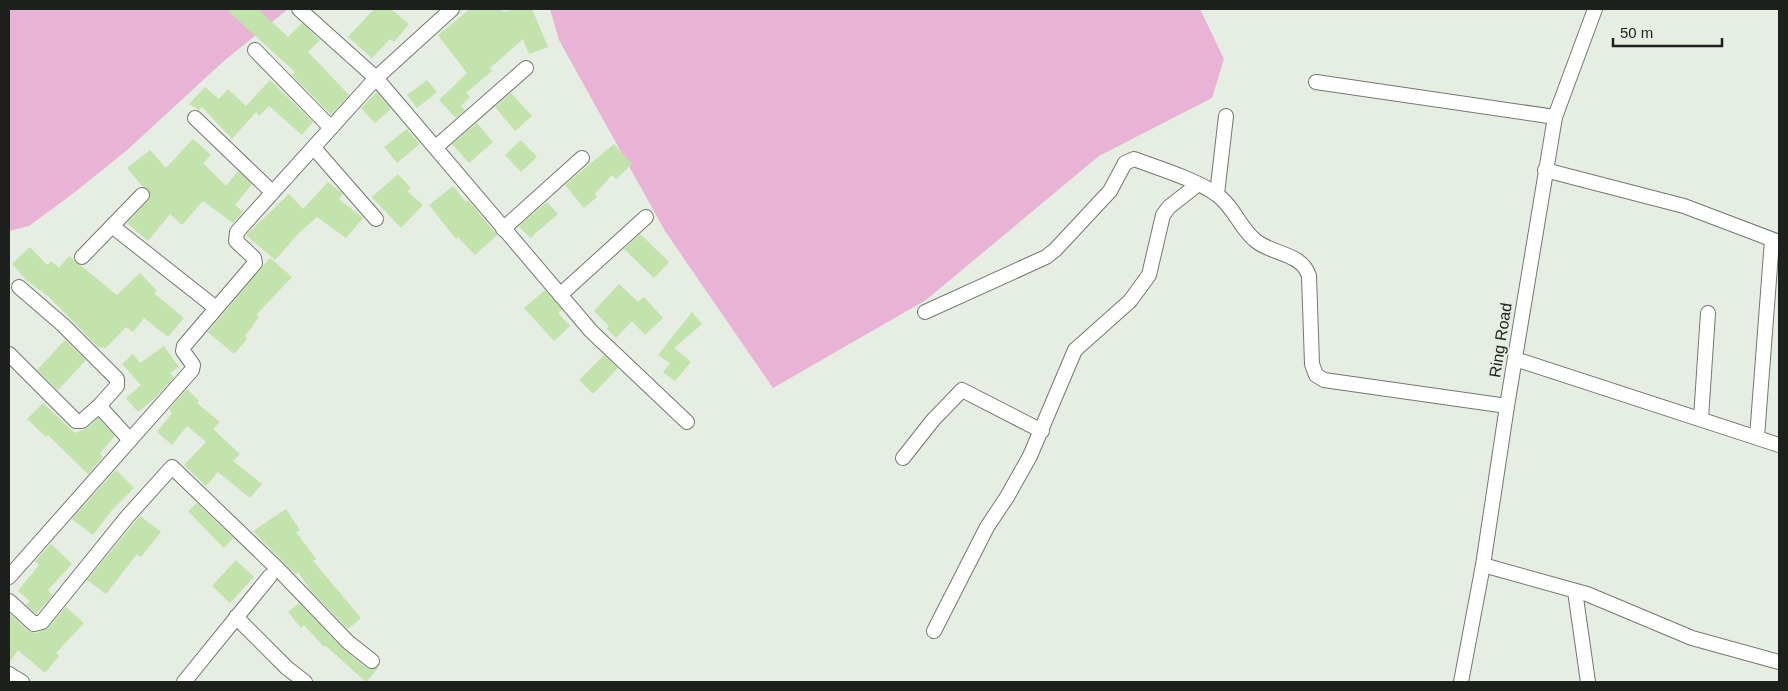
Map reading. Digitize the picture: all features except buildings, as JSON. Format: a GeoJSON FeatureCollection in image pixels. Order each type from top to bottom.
{"type":"FeatureCollection","features":[{"type":"Feature","properties":{"kind":"street"},"geometry":{"type":"LineString","coordinates":[[299,9],[376,78],[591,331],[687,422]]}},
{"type":"Feature","properties":{"kind":"street"},"geometry":{"type":"LineString","coordinates":[[9,577],[192,370],[193,365],[183,349],[255,263],[254,258],[236,241],[237,232],[376,78],[452,9]]}},
{"type":"Feature","properties":{"kind":"street","name":"Ring Road"},"geometry":{"type":"LineString","coordinates":[[1461,682],[1483,565],[1545,170],[1555,118],[1595,9]]}},
{"type":"Feature","properties":{"kind":"street"},"geometry":{"type":"LineString","coordinates":[[254,50],[331,128]]}},
{"type":"Feature","properties":{"kind":"street"},"geometry":{"type":"LineString","coordinates":[[436,148],[526,68]]}},
{"type":"Feature","properties":{"kind":"street"},"geometry":{"type":"LineString","coordinates":[[1316,82],[1555,118]]}},
{"type":"Feature","properties":{"kind":"street"},"geometry":{"type":"LineString","coordinates":[[1216,194],[1226,116]]}},
{"type":"Feature","properties":{"kind":"street"},"geometry":{"type":"LineString","coordinates":[[195,118],[272,192]]}},
{"type":"Feature","properties":{"kind":"street"},"geometry":{"type":"LineString","coordinates":[[314,148],[376,219]]}},
{"type":"Feature","properties":{"kind":"street"},"geometry":{"type":"LineString","coordinates":[[503,229],[582,158]]}},
{"type":"Feature","properties":{"kind":"street"},"geometry":{"type":"LineString","coordinates":[[925,312],[1046,257],[1055,250],[1110,191],[1127,161],[1134,159],[1170,172],[1216,194],[1238,217],[1255,240],[1265,247],[1292,257],[1306,268],[1309,276],[1312,364],[1316,375],[1324,380],[1334,382],[1507,406]]}},
{"type":"Feature","properties":{"kind":"street"},"geometry":{"type":"LineString","coordinates":[[1545,170],[1684,206],[1776,241],[1757,437]]}},
{"type":"Feature","properties":{"kind":"street"},"geometry":{"type":"LineString","coordinates":[[934,631],[987,527],[1008,497],[1042,431],[1075,350],[1130,301],[1140,288],[1151,270],[1166,211],[1197,185]]}},
{"type":"Feature","properties":{"kind":"street"},"geometry":{"type":"LineString","coordinates":[[82,257],[142,195]]}},
{"type":"Feature","properties":{"kind":"street"},"geometry":{"type":"LineString","coordinates":[[560,295],[646,218]]}},
{"type":"Feature","properties":{"kind":"street"},"geometry":{"type":"LineString","coordinates":[[112,226],[216,308]]}},
{"type":"Feature","properties":{"kind":"street"},"geometry":{"type":"LineString","coordinates":[[9,354],[76,421],[82,421],[117,386],[117,379],[63,325],[20,288]]}},
{"type":"Feature","properties":{"kind":"street"},"geometry":{"type":"LineString","coordinates":[[1701,418],[1708,313]]}},
{"type":"Feature","properties":{"kind":"street"},"geometry":{"type":"LineString","coordinates":[[1515,359],[1701,418],[1779,445]]}},
{"type":"Feature","properties":{"kind":"street"},"geometry":{"type":"LineString","coordinates":[[903,458],[933,420],[962,390],[1042,431]]}},
{"type":"Feature","properties":{"kind":"street"},"geometry":{"type":"LineString","coordinates":[[98,406],[130,440]]}},
{"type":"Feature","properties":{"kind":"street"},"geometry":{"type":"LineString","coordinates":[[9,601],[34,624],[42,622],[127,517],[172,467],[279,570],[348,642],[372,662]]}},
{"type":"Feature","properties":{"kind":"street"},"geometry":{"type":"LineString","coordinates":[[1483,565],[1575,590],[1692,638],[1779,662]]}},
{"type":"Feature","properties":{"kind":"street"},"geometry":{"type":"LineString","coordinates":[[184,682],[270,576]]}},
{"type":"Feature","properties":{"kind":"street"},"geometry":{"type":"LineString","coordinates":[[1575,590],[1588,682]]}},
{"type":"Feature","properties":{"kind":"street"},"geometry":{"type":"LineString","coordinates":[[236,617],[287,668],[305,682]]}},
{"type":"Feature","properties":{"kind":"street"},"geometry":{"type":"LineString","coordinates":[[9,674],[22,682]]}},
{"type":"Feature","properties":{"kind":"shaded area"},"geometry":{"type":"Polygon","coordinates":[[[9,9],[288,9],[225,60],[126,151],[75,192],[29,226],[9,231],[9,9]]]}},
{"type":"Feature","properties":{"kind":"shaded area"},"geometry":{"type":"Polygon","coordinates":[[[550,9],[1200,9],[1224,59],[1212,98],[1099,156],[926,300],[773,388],[665,231],[559,40],[550,9]]]}}]}
